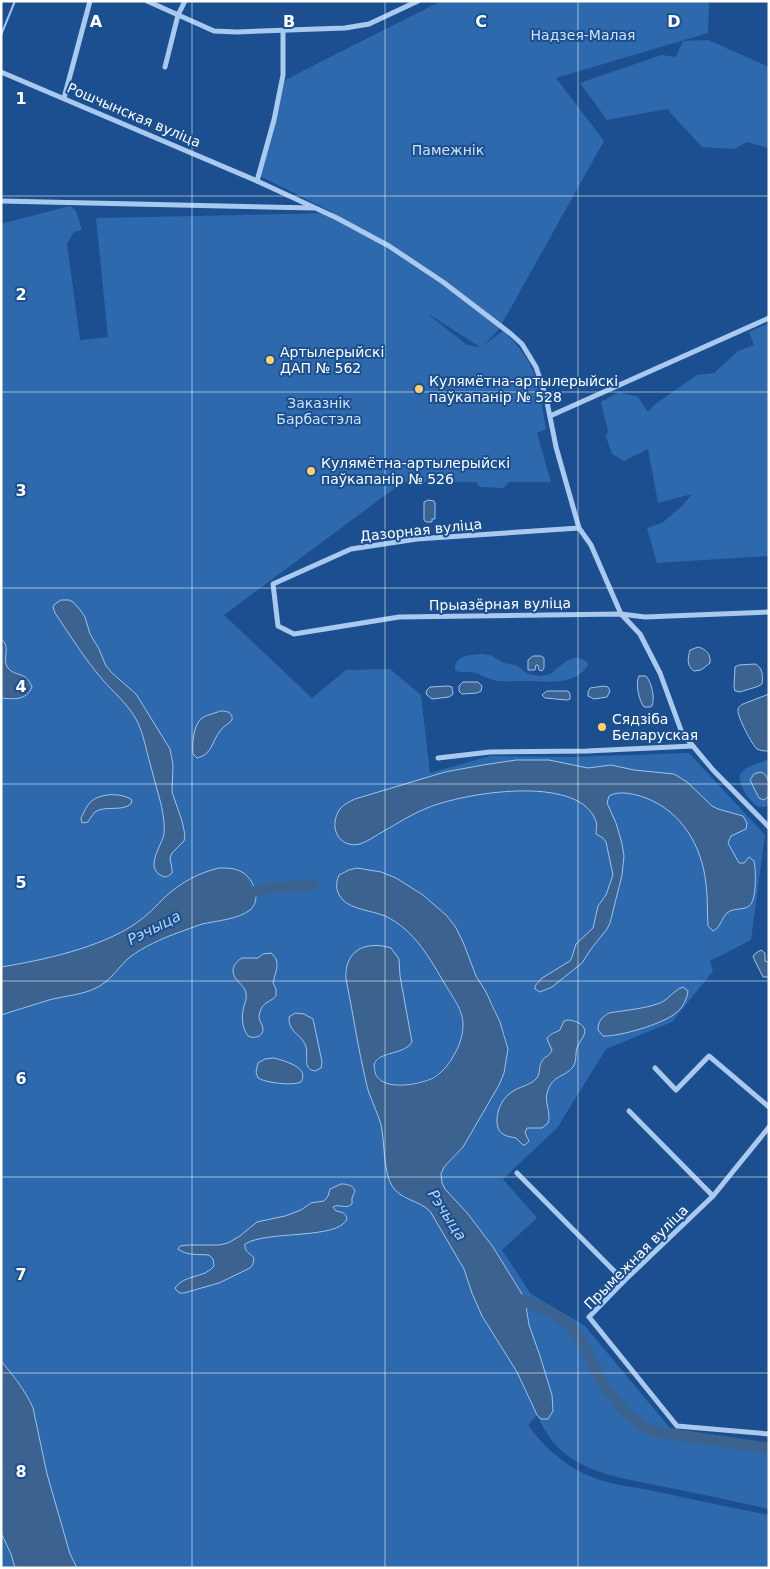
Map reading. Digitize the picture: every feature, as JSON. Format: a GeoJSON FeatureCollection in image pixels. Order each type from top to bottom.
{"type":"FeatureCollection","features":[{"type":"Feature","properties":{"kind":"street"},"geometry":{"type":"LineString","coordinates":[[64,98],[90,1]]}},
{"type":"Feature","properties":{"kind":"street"},"geometry":{"type":"LineString","coordinates":[[147,1],[214,31],[237,32],[346,28],[369,24],[418,1]]}},
{"type":"Feature","properties":{"kind":"street"},"geometry":{"type":"LineString","coordinates":[[165,67],[178,15],[185,1]]}},
{"type":"Feature","properties":{"kind":"street"},"geometry":{"type":"LineString","coordinates":[[257,181],[274,120],[283,75],[282,31]]}},
{"type":"Feature","properties":{"kind":"street","name":"Рошчынская вуліца"},"geometry":{"type":"LineString","coordinates":[[1,72],[257,181],[317,208],[389,246],[443,282],[522,344],[536,367],[550,416]]}},
{"type":"Feature","properties":{"kind":"street"},"geometry":{"type":"LineString","coordinates":[[1,201],[317,208]]}},
{"type":"Feature","properties":{"kind":"street"},"geometry":{"type":"LineString","coordinates":[[769,318],[550,416],[556,447],[579,528],[591,545],[621,614],[640,634],[660,673],[682,733],[713,770],[769,828]]}},
{"type":"Feature","properties":{"kind":"street","name":"Дазорная вуліца"},"geometry":{"type":"LineString","coordinates":[[274,584],[351,549],[418,539],[579,528]]}},
{"type":"Feature","properties":{"kind":"street","name":"Прыазёрная вуліца"},"geometry":{"type":"LineString","coordinates":[[274,584],[278,626],[294,634],[399,617],[621,614],[645,617],[769,612]]}},
{"type":"Feature","properties":{"kind":"street"},"geometry":{"type":"LineString","coordinates":[[438,758],[490,752],[587,752],[693,746]]}},
{"type":"Feature","properties":{"kind":"street"},"geometry":{"type":"LineString","coordinates":[[655,1068],[676,1090],[709,1056],[769,1107]]}},
{"type":"Feature","properties":{"kind":"street"},"geometry":{"type":"LineString","coordinates":[[629,1111],[713,1196]]}},
{"type":"Feature","properties":{"kind":"street","name":"Прымежная вуліца"},"geometry":{"type":"LineString","coordinates":[[769,1127],[713,1196],[589,1317],[676,1426],[769,1434]]}},
{"type":"Feature","properties":{"kind":"street"},"geometry":{"type":"LineString","coordinates":[[516,1174],[624,1281]]}},
{"type":"Feature","properties":{"kind":"green space"},"geometry":{"type":"Polygon","coordinates":[[[441,1],[709,1],[708,33],[556,78],[604,141],[499,329],[485,344],[503,331],[515,343],[530,364],[541,399],[546,429],[537,433],[551,482],[509,482],[503,488],[480,487],[476,482],[403,482],[224,615],[312,698],[346,670],[390,669],[421,695],[430,773],[490,756],[570,757],[689,753],[765,835],[751,940],[710,961],[713,971],[672,1022],[606,1049],[557,1128],[503,1179],[537,1218],[502,1250],[531,1294],[585,1326],[670,1428],[769,1443],[769,1509],[606,1474],[586,1466],[569,1457],[558,1447],[544,1429],[537,1415],[528,1425],[539,1439],[564,1462],[587,1475],[613,1484],[769,1515],[769,1568],[77,1568],[70,1554],[47,1474],[33,1408],[17,1380],[1,1361],[1,222],[4,223],[70,206],[76,211],[82,230],[74,232],[67,244],[80,340],[108,337],[96,218],[334,213],[260,176],[285,80],[441,1]],[[430,315],[467,345],[480,347],[430,315]],[[357,868],[343,872],[337,881],[347,904],[388,918],[408,932],[432,962],[452,995],[461,1015],[463,1027],[457,1050],[453,1058],[441,1071],[417,1083],[400,1085],[387,1083],[377,1076],[374,1064],[382,1057],[406,1049],[411,1037],[400,976],[399,959],[391,948],[345,970],[366,1082],[381,1124],[391,1184],[404,1198],[423,1205],[430,1211],[464,1269],[482,1316],[517,1372],[537,1415],[533,1338],[529,1325],[527,1306],[521,1292],[493,1247],[468,1214],[445,1189],[441,1174],[444,1167],[463,1147],[499,1085],[508,1049],[505,1035],[494,1006],[476,976],[463,942],[455,926],[446,915],[423,895],[396,878],[381,872],[357,868]]]}},
{"type":"Feature","properties":{"kind":"green space"},"geometry":{"type":"Polygon","coordinates":[[[708,40],[769,67],[769,148],[747,142],[734,149],[702,147],[667,109],[607,120],[580,83],[661,55],[676,57],[683,41],[708,40]]]}},
{"type":"Feature","properties":{"kind":"green space"},"geometry":{"type":"Polygon","coordinates":[[[769,323],[769,556],[657,563],[647,528],[662,523],[682,506],[692,494],[658,503],[648,449],[624,461],[612,454],[606,437],[608,431],[601,402],[619,392],[638,397],[648,412],[654,405],[697,375],[714,373],[738,351],[754,345],[749,332],[769,323]]]}},
{"type":"Feature","properties":{"kind":"green space"},"geometry":{"type":"Polygon","coordinates":[[[481,654],[490,655],[504,663],[516,665],[528,674],[540,676],[550,674],[572,658],[582,659],[588,665],[577,676],[554,682],[499,681],[471,672],[455,670],[455,665],[460,659],[481,654]]]}},
{"type":"Feature","properties":{"kind":"green space"},"geometry":{"type":"Polygon","coordinates":[[[769,759],[769,804],[765,807],[759,807],[745,793],[740,774],[746,768],[769,759]]]}},
{"type":"Feature","properties":{"kind":"green space"},"geometry":{"type":"Polygon","coordinates":[[[1,1533],[11,1554],[15,1568],[1,1568],[1,1533]]]}},
{"type":"Feature","properties":{"kind":"water"},"geometry":{"type":"Polygon","coordinates":[[[428,500],[435,503],[435,519],[432,519],[432,522],[424,520],[424,502],[428,500]]]}},
{"type":"Feature","properties":{"kind":"water"},"geometry":{"type":"Polygon","coordinates":[[[61,600],[73,602],[81,611],[106,666],[136,694],[170,749],[173,765],[172,792],[185,835],[184,841],[172,853],[170,858],[172,873],[165,877],[154,868],[154,862],[164,834],[164,823],[161,804],[140,728],[128,708],[95,671],[55,613],[53,607],[61,600]]]}},
{"type":"Feature","properties":{"kind":"water"},"geometry":{"type":"Polygon","coordinates":[[[1,639],[6,646],[6,664],[8,668],[27,678],[32,687],[23,697],[15,699],[1,698],[1,639]]]}},
{"type":"Feature","properties":{"kind":"water"},"geometry":{"type":"Polygon","coordinates":[[[698,647],[707,652],[710,657],[710,663],[701,670],[694,671],[691,669],[688,661],[690,650],[698,647]]]}},
{"type":"Feature","properties":{"kind":"water"},"geometry":{"type":"Polygon","coordinates":[[[533,656],[544,658],[544,668],[542,671],[539,670],[538,665],[536,665],[535,670],[528,670],[528,660],[533,656]]]}},
{"type":"Feature","properties":{"kind":"water"},"geometry":{"type":"Polygon","coordinates":[[[755,664],[761,670],[762,684],[740,692],[735,691],[735,667],[755,664]]]}},
{"type":"Feature","properties":{"kind":"water"},"geometry":{"type":"Polygon","coordinates":[[[639,676],[646,676],[651,686],[653,699],[652,706],[650,707],[644,707],[641,701],[638,692],[639,676]]]}},
{"type":"Feature","properties":{"kind":"water"},"geometry":{"type":"Polygon","coordinates":[[[463,682],[478,682],[482,686],[481,691],[462,694],[459,691],[459,686],[463,682]]]}},
{"type":"Feature","properties":{"kind":"water"},"geometry":{"type":"Polygon","coordinates":[[[430,687],[452,687],[453,694],[449,697],[432,699],[426,694],[430,687]]]}},
{"type":"Feature","properties":{"kind":"water"},"geometry":{"type":"Polygon","coordinates":[[[608,687],[610,691],[607,697],[594,699],[588,696],[590,688],[608,687]]]}},
{"type":"Feature","properties":{"kind":"water"},"geometry":{"type":"Polygon","coordinates":[[[547,691],[567,691],[570,694],[570,699],[545,698],[542,695],[547,691]]]}},
{"type":"Feature","properties":{"kind":"water"},"geometry":{"type":"Polygon","coordinates":[[[769,694],[769,751],[764,751],[757,749],[752,742],[742,724],[738,710],[743,704],[769,694]]]}},
{"type":"Feature","properties":{"kind":"water"},"geometry":{"type":"Polygon","coordinates":[[[221,711],[230,713],[232,720],[221,729],[209,751],[197,758],[193,754],[193,750],[194,735],[199,721],[203,717],[221,711]]]}},
{"type":"Feature","properties":{"kind":"water"},"geometry":{"type":"Polygon","coordinates":[[[516,760],[549,760],[588,768],[611,765],[634,770],[674,774],[687,782],[712,806],[743,816],[747,823],[746,829],[731,836],[728,843],[739,863],[744,863],[749,857],[754,861],[755,885],[752,903],[747,907],[727,913],[713,931],[708,926],[707,889],[700,856],[695,844],[680,821],[659,804],[646,798],[632,794],[613,794],[609,796],[607,803],[616,823],[624,856],[622,875],[610,923],[582,963],[552,987],[540,992],[535,989],[535,986],[542,978],[570,961],[576,944],[593,928],[598,906],[606,895],[613,875],[606,842],[596,834],[596,821],[584,805],[566,796],[543,792],[491,793],[444,802],[427,808],[360,844],[352,845],[346,843],[337,835],[335,822],[340,809],[355,799],[445,772],[516,760]]]}},
{"type":"Feature","properties":{"kind":"water"},"geometry":{"type":"Polygon","coordinates":[[[760,772],[766,775],[769,785],[769,796],[764,800],[759,798],[750,780],[754,774],[760,772]]]}},
{"type":"Feature","properties":{"kind":"water"},"geometry":{"type":"Polygon","coordinates":[[[107,795],[126,797],[132,800],[131,804],[123,808],[99,810],[94,813],[88,822],[82,823],[81,818],[90,802],[107,795]]]}},
{"type":"Feature","properties":{"kind":"water"},"geometry":{"type":"Polygon","coordinates":[[[219,868],[231,868],[250,879],[256,895],[254,906],[250,910],[234,918],[202,924],[152,944],[130,957],[106,982],[91,990],[49,1000],[1,1015],[1,967],[53,957],[105,940],[139,921],[184,882],[197,875],[219,868]]]}},
{"type":"Feature","properties":{"kind":"water"},"geometry":{"type":"Polygon","coordinates":[[[357,868],[381,872],[396,878],[423,895],[446,915],[455,926],[476,976],[500,1022],[508,1049],[504,1073],[463,1147],[444,1167],[441,1174],[442,1183],[493,1247],[525,1299],[529,1325],[552,1395],[553,1411],[548,1419],[541,1419],[537,1415],[517,1372],[482,1316],[464,1269],[430,1211],[396,1191],[389,1180],[381,1125],[369,1093],[360,1056],[346,979],[346,969],[349,961],[358,950],[373,946],[391,948],[399,959],[400,976],[412,1042],[404,1049],[381,1057],[374,1064],[378,1078],[384,1082],[392,1085],[419,1083],[427,1081],[440,1073],[453,1057],[461,1039],[463,1019],[454,999],[428,956],[405,929],[385,916],[351,906],[341,897],[337,888],[339,875],[357,868]]]}},
{"type":"Feature","properties":{"kind":"water"},"geometry":{"type":"Polygon","coordinates":[[[761,950],[765,953],[765,961],[769,962],[769,977],[763,977],[753,956],[761,950]]]}},
{"type":"Feature","properties":{"kind":"water"},"geometry":{"type":"Polygon","coordinates":[[[271,953],[277,964],[273,983],[276,989],[276,996],[264,1005],[261,1010],[259,1017],[263,1028],[262,1034],[258,1037],[250,1037],[244,1029],[242,1018],[246,997],[245,991],[235,978],[233,969],[238,960],[242,958],[258,958],[263,954],[271,953]]]}},
{"type":"Feature","properties":{"kind":"water"},"geometry":{"type":"Polygon","coordinates":[[[683,987],[688,991],[686,1000],[677,1012],[663,1021],[610,1036],[603,1036],[598,1030],[601,1020],[609,1013],[660,1003],[683,987]]]}},
{"type":"Feature","properties":{"kind":"water"},"geometry":{"type":"Polygon","coordinates":[[[295,1013],[304,1014],[313,1019],[322,1062],[321,1068],[315,1071],[308,1067],[303,1040],[290,1026],[289,1017],[295,1013]]]}},
{"type":"Feature","properties":{"kind":"water"},"geometry":{"type":"Polygon","coordinates":[[[567,1020],[580,1024],[585,1031],[576,1050],[574,1065],[550,1085],[546,1099],[549,1115],[548,1123],[542,1128],[527,1128],[525,1133],[529,1141],[523,1145],[516,1138],[506,1136],[499,1130],[497,1118],[499,1108],[507,1096],[538,1077],[542,1061],[552,1050],[547,1039],[548,1037],[560,1030],[564,1021],[567,1020]]]}},
{"type":"Feature","properties":{"kind":"water"},"geometry":{"type":"Polygon","coordinates":[[[274,1058],[299,1069],[303,1077],[301,1082],[292,1084],[280,1083],[258,1078],[256,1072],[258,1063],[265,1059],[274,1058]]]}},
{"type":"Feature","properties":{"kind":"water"},"geometry":{"type":"Polygon","coordinates":[[[341,1184],[350,1185],[355,1191],[350,1206],[333,1207],[336,1211],[346,1215],[347,1219],[341,1226],[330,1230],[255,1240],[245,1244],[246,1251],[254,1258],[250,1268],[219,1283],[184,1293],[176,1290],[175,1288],[183,1280],[205,1273],[214,1266],[213,1259],[209,1255],[185,1253],[178,1249],[180,1246],[228,1243],[257,1222],[285,1216],[301,1210],[311,1203],[324,1201],[330,1189],[341,1184]]]}},
{"type":"Feature","properties":{"kind":"water"},"geometry":{"type":"Polygon","coordinates":[[[1,1361],[18,1383],[33,1408],[47,1474],[70,1554],[77,1568],[15,1568],[1,1533],[1,1361]]]}},
{"type":"Feature","properties":{"kind":"waterway"},"geometry":{"type":"LineString","coordinates":[[1,35],[15,1]]}},
{"type":"Feature","properties":{"kind":"waterway","name":"Рэчыца"},"geometry":{"type":"LineString","coordinates":[[241,894],[272,888],[313,885]]}},
{"type":"Feature","properties":{"kind":"waterway","name":"Рэчыца"},"geometry":{"type":"LineString","coordinates":[[513,1297],[549,1311],[568,1324],[582,1342],[610,1393],[622,1409],[646,1428],[655,1432],[769,1448]]}},
{"type":"Feature","properties":{"kind":"place","name":"Артылерыйскі ДАП № 562"},"geometry":{"type":"Point","coordinates":[270,360]}},
{"type":"Feature","properties":{"kind":"place","name":"Кулямётна-артылерыйскі паўкапанір № 528"},"geometry":{"type":"Point","coordinates":[419,389]}},
{"type":"Feature","properties":{"kind":"place","name":"Кулямётна-артылерыйскі паўкапанір № 526"},"geometry":{"type":"Point","coordinates":[311,471]}},
{"type":"Feature","properties":{"kind":"place","name":"Сядзіба Беларуская"},"geometry":{"type":"Point","coordinates":[602,727]}},
{"type":"Feature","properties":{"kind":"park label","name":"Надзея-Малая"},"geometry":{"type":"Point","coordinates":[583,35]}},
{"type":"Feature","properties":{"kind":"park label","name":"Памежнік"},"geometry":{"type":"Point","coordinates":[448,150]}},
{"type":"Feature","properties":{"kind":"park label","name":"Заказнік Барбастэла"},"geometry":{"type":"Point","coordinates":[319,412]}}]}
